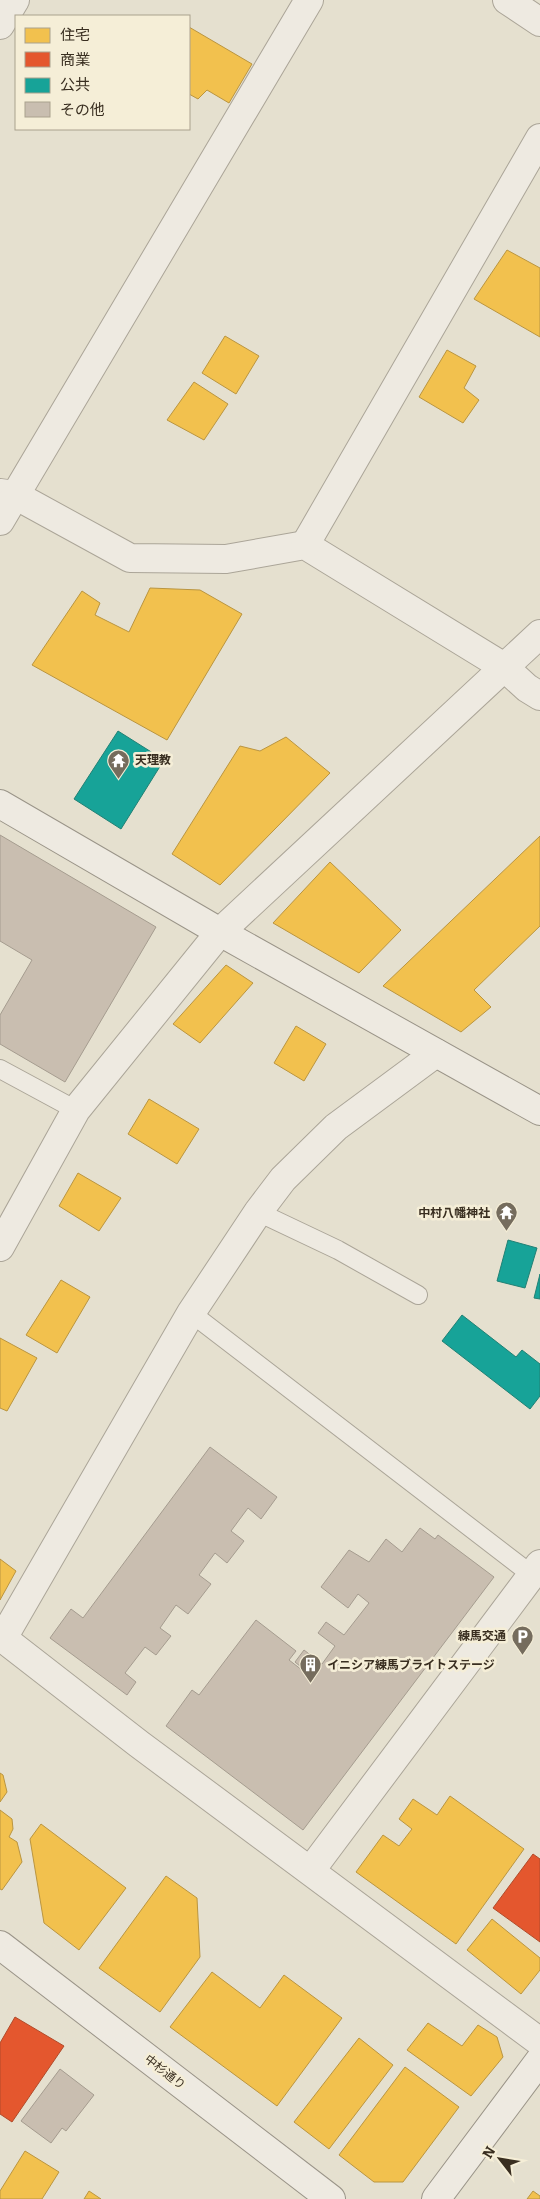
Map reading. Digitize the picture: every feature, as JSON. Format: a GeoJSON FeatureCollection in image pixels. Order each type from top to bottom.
{"type":"FeatureCollection","features":[{"type":"Feature","properties":{"kind":"street"},"geometry":{"type":"LineString","coordinates":[[0,25],[15,0]]}},
{"type":"Feature","properties":{"kind":"street"},"geometry":{"type":"LineString","coordinates":[[0,521],[8,494],[309,0]]}},
{"type":"Feature","properties":{"kind":"street"},"geometry":{"type":"LineString","coordinates":[[507,0],[540,22]]}},
{"type":"Feature","properties":{"kind":"street"},"geometry":{"type":"LineString","coordinates":[[305,545],[540,138]]}},
{"type":"Feature","properties":{"kind":"street"},"geometry":{"type":"LineString","coordinates":[[8,494],[130,558],[226,559],[305,545],[504,667],[527,688],[540,696]]}},
{"type":"Feature","properties":{"kind":"street"},"geometry":{"type":"LineString","coordinates":[[0,1248],[76,1110],[220,932],[540,634]]}},
{"type":"Feature","properties":{"kind":"street"},"geometry":{"type":"LineString","coordinates":[[0,804],[220,932],[540,1111]]}},
{"type":"Feature","properties":{"kind":"street"},"geometry":{"type":"LineString","coordinates":[[436,1053],[336,1127],[283,1180],[258,1212],[191,1313],[1,1637],[139,1744],[540,2042]]}},
{"type":"Feature","properties":{"kind":"street"},"geometry":{"type":"LineString","coordinates":[[310,1870],[536,1569]]}},
{"type":"Feature","properties":{"kind":"street","name":"中杉通り"},"geometry":{"type":"LineString","coordinates":[[0,1945],[331,2199]]}},
{"type":"Feature","properties":{"kind":"street"},"geometry":{"type":"LineString","coordinates":[[436,2199],[537,2072]]}},
{"type":"Feature","properties":{"kind":"lane"},"geometry":{"type":"LineString","coordinates":[[0,1069],[76,1110]]}},
{"type":"Feature","properties":{"kind":"lane"},"geometry":{"type":"LineString","coordinates":[[258,1212],[338,1250],[418,1295]]}},
{"type":"Feature","properties":{"kind":"lane"},"geometry":{"type":"LineString","coordinates":[[191,1313],[536,1569]]}},
{"type":"Feature","properties":{"kind":"building: 住宅"},"geometry":{"type":"Polygon","coordinates":[[[190,28],[252,64],[229,103],[207,90],[198,99],[190,95],[190,28]]]}},
{"type":"Feature","properties":{"kind":"building: 住宅"},"geometry":{"type":"Polygon","coordinates":[[[507,250],[540,268],[540,337],[474,299],[507,250]]]}},
{"type":"Feature","properties":{"kind":"building: 住宅"},"geometry":{"type":"Polygon","coordinates":[[[225,336],[259,356],[236,394],[202,373],[225,336]]]}},
{"type":"Feature","properties":{"kind":"building: 住宅"},"geometry":{"type":"Polygon","coordinates":[[[447,350],[476,366],[464,388],[479,400],[463,423],[419,397],[447,350]]]}},
{"type":"Feature","properties":{"kind":"building: 住宅"},"geometry":{"type":"Polygon","coordinates":[[[194,382],[228,404],[204,440],[167,420],[194,382]]]}},
{"type":"Feature","properties":{"kind":"building: 住宅"},"geometry":{"type":"Polygon","coordinates":[[[150,588],[200,590],[242,614],[167,740],[32,665],[82,591],[100,603],[95,615],[129,632],[150,588]]]}},
{"type":"Feature","properties":{"kind":"building: 住宅"},"geometry":{"type":"Polygon","coordinates":[[[286,737],[330,773],[220,885],[172,854],[240,746],[260,751],[286,737]]]}},
{"type":"Feature","properties":{"kind":"building: 住宅"},"geometry":{"type":"Polygon","coordinates":[[[540,836],[540,926],[474,990],[491,1007],[461,1032],[383,986],[540,836]]]}},
{"type":"Feature","properties":{"kind":"building: 住宅"},"geometry":{"type":"Polygon","coordinates":[[[330,862],[401,930],[359,973],[273,923],[330,862]]]}},
{"type":"Feature","properties":{"kind":"building: 住宅"},"geometry":{"type":"Polygon","coordinates":[[[226,965],[253,983],[200,1043],[173,1024],[226,965]]]}},
{"type":"Feature","properties":{"kind":"building: 住宅"},"geometry":{"type":"Polygon","coordinates":[[[296,1026],[326,1044],[304,1081],[274,1063],[296,1026]]]}},
{"type":"Feature","properties":{"kind":"building: 住宅"},"geometry":{"type":"Polygon","coordinates":[[[149,1099],[199,1129],[177,1164],[128,1134],[149,1099]]]}},
{"type":"Feature","properties":{"kind":"building: 住宅"},"geometry":{"type":"Polygon","coordinates":[[[78,1173],[121,1198],[99,1231],[59,1206],[78,1173]]]}},
{"type":"Feature","properties":{"kind":"building: 住宅"},"geometry":{"type":"Polygon","coordinates":[[[61,1280],[90,1297],[57,1353],[26,1335],[61,1280]]]}},
{"type":"Feature","properties":{"kind":"building: 住宅"},"geometry":{"type":"Polygon","coordinates":[[[0,1338],[37,1358],[7,1411],[0,1408],[0,1338]]]}},
{"type":"Feature","properties":{"kind":"building: 住宅"},"geometry":{"type":"Polygon","coordinates":[[[0,1559],[16,1571],[0,1600],[0,1559]]]}},
{"type":"Feature","properties":{"kind":"building: 住宅"},"geometry":{"type":"Polygon","coordinates":[[[0,1773],[3,1775],[7,1792],[0,1802],[0,1773]]]}},
{"type":"Feature","properties":{"kind":"building: 住宅"},"geometry":{"type":"Polygon","coordinates":[[[450,1796],[524,1849],[456,1944],[356,1872],[383,1835],[399,1846],[412,1829],[399,1819],[413,1799],[437,1815],[450,1796]]]}},
{"type":"Feature","properties":{"kind":"building: 住宅"},"geometry":{"type":"Polygon","coordinates":[[[0,1810],[12,1819],[13,1829],[9,1837],[17,1842],[22,1862],[2,1890],[0,1889],[0,1810]]]}},
{"type":"Feature","properties":{"kind":"building: 住宅"},"geometry":{"type":"Polygon","coordinates":[[[41,1824],[126,1888],[79,1950],[44,1923],[30,1839],[41,1824]]]}},
{"type":"Feature","properties":{"kind":"building: 住宅"},"geometry":{"type":"Polygon","coordinates":[[[166,1876],[197,1898],[200,1957],[160,2012],[99,1968],[166,1876]]]}},
{"type":"Feature","properties":{"kind":"building: 住宅"},"geometry":{"type":"Polygon","coordinates":[[[492,1919],[540,1958],[540,1970],[521,1994],[467,1950],[492,1919]]]}},
{"type":"Feature","properties":{"kind":"building: 住宅"},"geometry":{"type":"Polygon","coordinates":[[[212,1972],[260,2008],[284,1975],[342,2018],[277,2106],[170,2027],[212,1972]]]}},
{"type":"Feature","properties":{"kind":"building: 住宅"},"geometry":{"type":"Polygon","coordinates":[[[428,2023],[462,2046],[478,2025],[497,2037],[503,2057],[471,2096],[407,2050],[428,2023]]]}},
{"type":"Feature","properties":{"kind":"building: 住宅"},"geometry":{"type":"Polygon","coordinates":[[[359,2038],[393,2065],[329,2149],[294,2122],[359,2038]]]}},
{"type":"Feature","properties":{"kind":"building: 住宅"},"geometry":{"type":"Polygon","coordinates":[[[405,2067],[459,2107],[403,2182],[374,2182],[339,2155],[405,2067]]]}},
{"type":"Feature","properties":{"kind":"building: 住宅"},"geometry":{"type":"Polygon","coordinates":[[[25,2151],[59,2172],[42,2199],[0,2199],[0,2191],[25,2151]]]}},
{"type":"Feature","properties":{"kind":"building: 住宅"},"geometry":{"type":"Polygon","coordinates":[[[89,2191],[101,2199],[84,2199],[89,2191]]]}},
{"type":"Feature","properties":{"kind":"building: 住宅"},"geometry":{"type":"Polygon","coordinates":[[[533,2191],[540,2196],[540,2199],[527,2199],[533,2191]]]}},
{"type":"Feature","properties":{"kind":"building: 商業"},"geometry":{"type":"Polygon","coordinates":[[[533,1854],[540,1859],[540,1942],[493,1908],[533,1854]]]}},
{"type":"Feature","properties":{"kind":"building: 商業"},"geometry":{"type":"Polygon","coordinates":[[[15,2017],[64,2046],[12,2122],[0,2114],[0,2043],[15,2017]]]}},
{"type":"Feature","properties":{"kind":"building: 公共","name":"天理教"},"geometry":{"type":"Polygon","coordinates":[[[118,731],[164,760],[121,829],[74,799],[118,731]]]}},
{"type":"Feature","properties":{"kind":"building: 公共"},"geometry":{"type":"Polygon","coordinates":[[[508,1240],[537,1248],[525,1288],[497,1281],[508,1240]]]}},
{"type":"Feature","properties":{"kind":"building: 公共"},"geometry":{"type":"Polygon","coordinates":[[[540,1274],[540,1299],[534,1298],[540,1274]]]}},
{"type":"Feature","properties":{"kind":"building: 公共"},"geometry":{"type":"Polygon","coordinates":[[[462,1315],[516,1357],[522,1350],[540,1364],[540,1396],[530,1409],[442,1341],[462,1315]]]}},
{"type":"Feature","properties":{"kind":"building: その他"},"geometry":{"type":"Polygon","coordinates":[[[0,835],[156,927],[65,1082],[0,1044],[0,1015],[32,960],[0,941],[0,835]]]}},
{"type":"Feature","properties":{"kind":"building: その他"},"geometry":{"type":"Polygon","coordinates":[[[210,1447],[277,1497],[261,1519],[248,1508],[231,1531],[244,1541],[227,1563],[215,1553],[199,1575],[211,1584],[188,1614],[176,1605],[160,1628],[171,1636],[156,1655],[145,1647],[125,1673],[136,1682],[127,1695],[50,1638],[71,1609],[83,1618],[210,1447]]]}},
{"type":"Feature","properties":{"kind":"building: その他","name":"イニシア練馬ブライトステージ"},"geometry":{"type":"Polygon","coordinates":[[[420,1528],[435,1539],[438,1535],[494,1577],[303,1830],[166,1726],[192,1690],[199,1695],[256,1620],[296,1651],[289,1660],[311,1677],[295,1662],[304,1650],[322,1664],[335,1646],[318,1633],[326,1622],[344,1635],[369,1603],[358,1594],[348,1608],[321,1587],[349,1550],[369,1562],[386,1539],[402,1552],[420,1528]]]}},
{"type":"Feature","properties":{"kind":"building: その他"},"geometry":{"type":"Polygon","coordinates":[[[60,2069],[94,2095],[66,2131],[62,2128],[51,2143],[21,2121],[60,2069]]]}},
{"type":"Feature","properties":{"kind":"place","name":"天理教"},"geometry":{"type":"Point","coordinates":[119,779]}},
{"type":"Feature","properties":{"kind":"place","name":"中村八幡神社"},"geometry":{"type":"Point","coordinates":[506,1232]}},
{"type":"Feature","properties":{"kind":"place","name":"練馬交通"},"geometry":{"type":"Point","coordinates":[522,1655]}},
{"type":"Feature","properties":{"kind":"place","name":"イニシア練馬ブライトステージ"},"geometry":{"type":"Point","coordinates":[311,1684]}}]}
